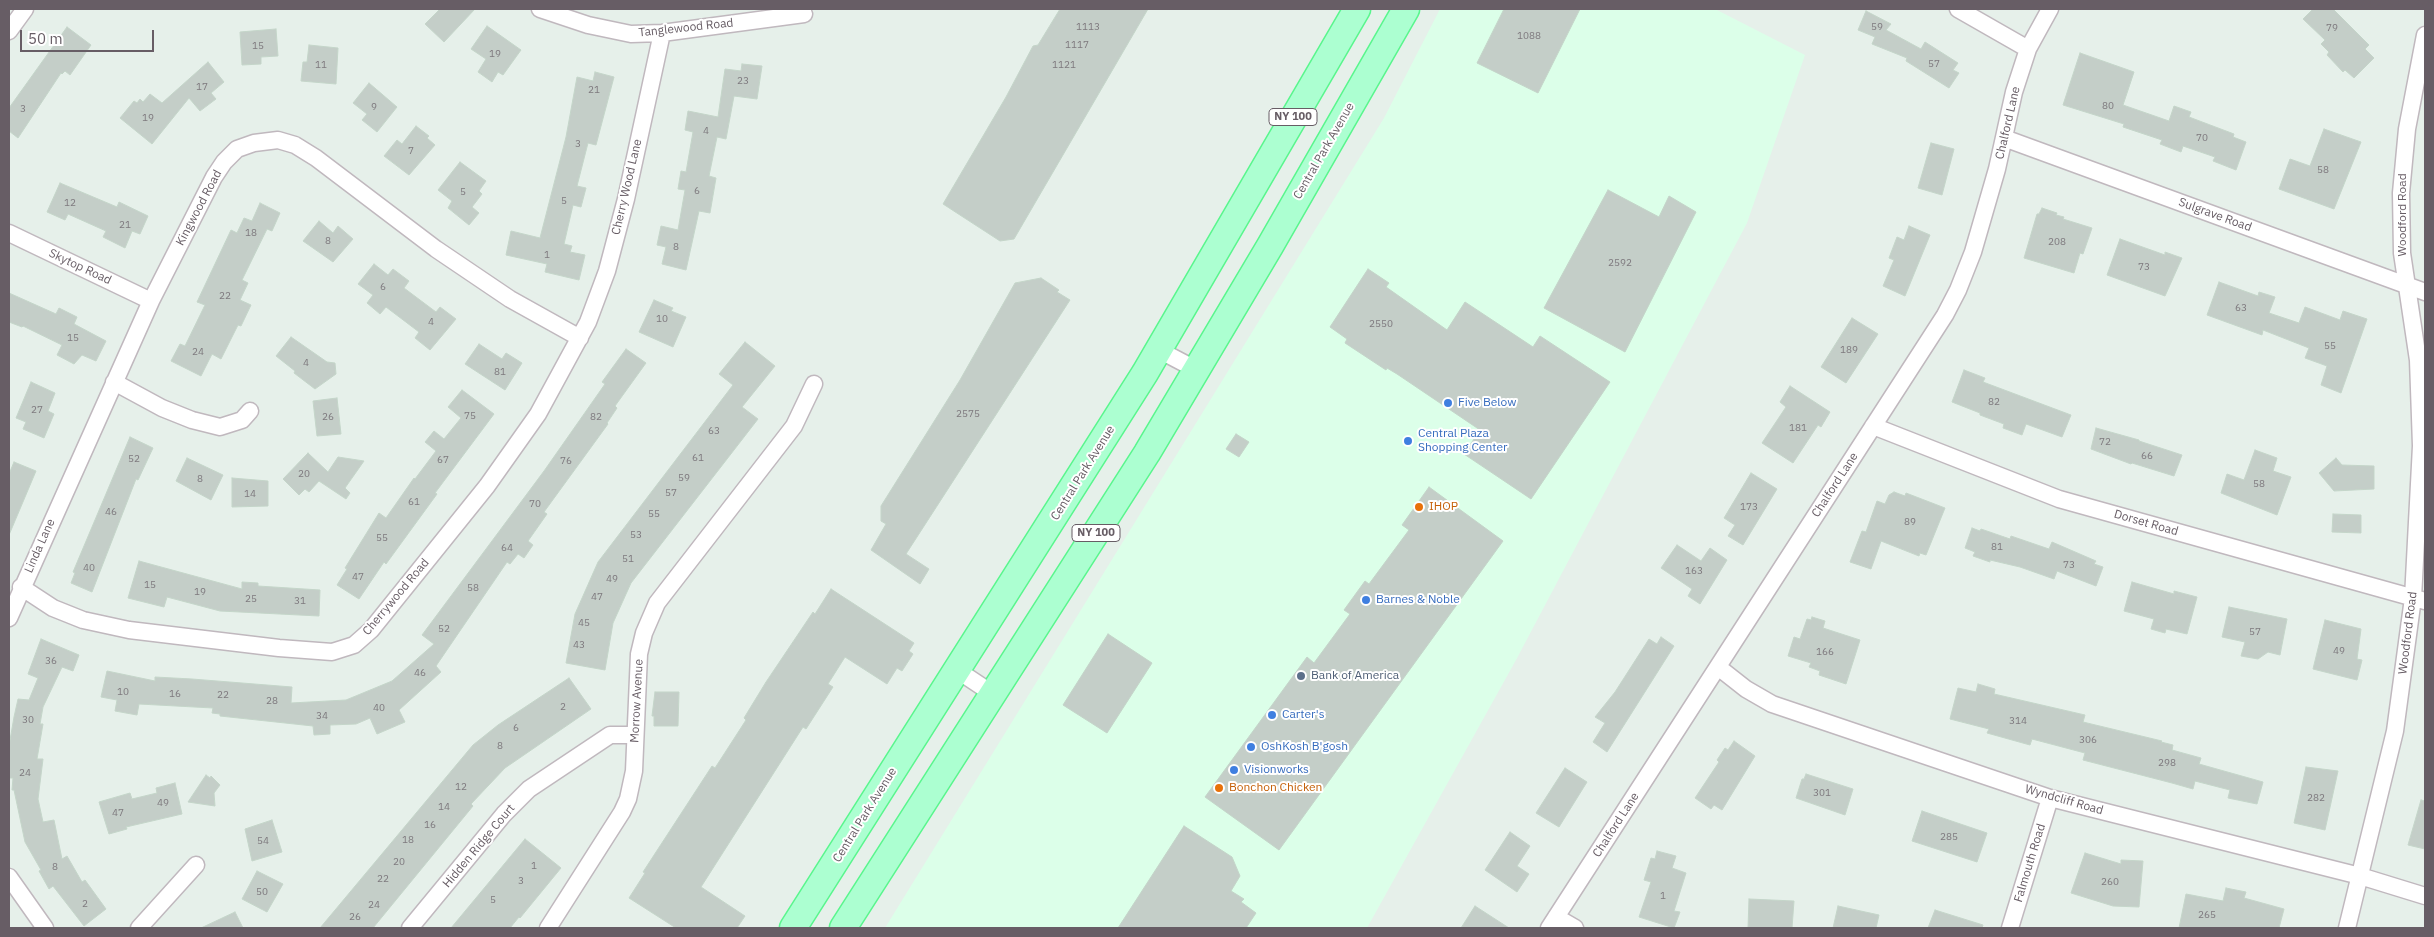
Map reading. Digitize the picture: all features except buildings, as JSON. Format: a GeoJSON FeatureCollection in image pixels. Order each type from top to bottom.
{"type":"FeatureCollection","features":[{"type":"Feature","properties":{"kind":"main road","name":"Central Park Avenue"},"geometry":{"type":"LineString","coordinates":[[793,928],[1159,350],[1357,9]]}},
{"type":"Feature","properties":{"kind":"main road","name":"Central Park Avenue"},"geometry":{"type":"LineString","coordinates":[[843,928],[1117,501],[1196,370],[1406,9]]}},
{"type":"Feature","properties":{"kind":"street"},"geometry":{"type":"LineString","coordinates":[[9,31],[24,9]]}},
{"type":"Feature","properties":{"kind":"street","name":"Tanglewood Road"},"geometry":{"type":"LineString","coordinates":[[540,9],[588,25],[631,34],[662,33],[804,14]]}},
{"type":"Feature","properties":{"kind":"street"},"geometry":{"type":"LineString","coordinates":[[1958,9],[2028,49]]}},
{"type":"Feature","properties":{"kind":"street","name":"Chalford Lane"},"geometry":{"type":"LineString","coordinates":[[1553,922],[1945,315],[1958,290],[1973,252],[2004,138],[2014,92],[2028,49],[2050,9]]}},
{"type":"Feature","properties":{"kind":"street","name":"Cherry Wood Lane"},"geometry":{"type":"LineString","coordinates":[[580,338],[607,271],[626,199],[662,33]]}},
{"type":"Feature","properties":{"kind":"street","name":"Woodford Road"},"geometry":{"type":"LineString","coordinates":[[2347,928],[2395,731],[2419,600],[2421,446],[2418,360],[2402,253],[2401,193],[2407,129],[2425,35]]}},
{"type":"Feature","properties":{"kind":"street","name":"Sulgrave Road"},"geometry":{"type":"LineString","coordinates":[[2004,138],[2425,292]]}},
{"type":"Feature","properties":{"kind":"street","name":"Kingwood Road"},"geometry":{"type":"LineString","coordinates":[[60,502],[151,301],[214,177],[224,162],[237,149],[254,143],[278,140],[295,145],[316,158],[436,249],[510,299],[580,338]]}},
{"type":"Feature","properties":{"kind":"street","name":"Skytop Road"},"geometry":{"type":"LineString","coordinates":[[9,233],[151,301]]}},
{"type":"Feature","properties":{"kind":"street","name":"Cherrywood Road"},"geometry":{"type":"LineString","coordinates":[[21,587],[53,608],[76,618],[129,630],[280,648],[332,652],[354,645],[371,630],[487,486],[538,414],[580,338]]}},
{"type":"Feature","properties":{"kind":"street"},"geometry":{"type":"LineString","coordinates":[[1159,350],[1196,370]]}},
{"type":"Feature","properties":{"kind":"street"},"geometry":{"type":"LineString","coordinates":[[114,382],[162,408],[192,420],[220,427],[242,420],[250,411]]}},
{"type":"Feature","properties":{"kind":"street","name":"Morrow Avenue"},"geometry":{"type":"LineString","coordinates":[[548,928],[628,799],[633,779],[639,654],[644,633],[657,603],[794,426],[814,384]]}},
{"type":"Feature","properties":{"kind":"street","name":"Dorset Road"},"geometry":{"type":"LineString","coordinates":[[1873,426],[2059,499],[2419,600]]}},
{"type":"Feature","properties":{"kind":"street","name":"Linda Lane"},"geometry":{"type":"LineString","coordinates":[[9,618],[60,502]]}},
{"type":"Feature","properties":{"kind":"street","name":"Wyndcliff Road"},"geometry":{"type":"LineString","coordinates":[[1718,667],[1746,690],[1772,704],[2050,798],[2360,876],[2425,896]]}},
{"type":"Feature","properties":{"kind":"street"},"geometry":{"type":"LineString","coordinates":[[957,670],[993,694]]}},
{"type":"Feature","properties":{"kind":"street","name":"Hidden Ridge Court"},"geometry":{"type":"LineString","coordinates":[[410,928],[504,814],[529,789],[610,735],[635,735]]}},
{"type":"Feature","properties":{"kind":"street","name":"Falmouth Road"},"geometry":{"type":"LineString","coordinates":[[2010,928],[2050,798]]}},
{"type":"Feature","properties":{"kind":"street"},"geometry":{"type":"LineString","coordinates":[[139,928],[196,865]]}},
{"type":"Feature","properties":{"kind":"street"},"geometry":{"type":"LineString","coordinates":[[9,877],[18,894],[44,928]]}},
{"type":"Feature","properties":{"kind":"street"},"geometry":{"type":"LineString","coordinates":[[1553,922],[1575,928]]}},
{"type":"Feature","properties":{"kind":"shaded area","name":"Central Plaza Shopping Center"},"geometry":{"type":"Polygon","coordinates":[[[1440,9],[1715,9],[1805,55],[1747,223],[1516,660],[1367,928],[885,928],[1384,118],[1440,9]]]}},
{"type":"Feature","properties":{"kind":"place","name":"Five Below"},"geometry":{"type":"Point","coordinates":[1448,403]}},
{"type":"Feature","properties":{"kind":"place","name":"Central Plaza Shopping Center"},"geometry":{"type":"Point","coordinates":[1408,441]}},
{"type":"Feature","properties":{"kind":"place","name":"IHOP"},"geometry":{"type":"Point","coordinates":[1419,507]}},
{"type":"Feature","properties":{"kind":"place","name":"Barnes & Noble"},"geometry":{"type":"Point","coordinates":[1366,600]}},
{"type":"Feature","properties":{"kind":"place","name":"Bank of America"},"geometry":{"type":"Point","coordinates":[1301,676]}},
{"type":"Feature","properties":{"kind":"place","name":"Carter's"},"geometry":{"type":"Point","coordinates":[1272,715]}},
{"type":"Feature","properties":{"kind":"place","name":"OshKosh B'gosh"},"geometry":{"type":"Point","coordinates":[1251,747]}},
{"type":"Feature","properties":{"kind":"place","name":"Visionworks"},"geometry":{"type":"Point","coordinates":[1234,770]}},
{"type":"Feature","properties":{"kind":"place","name":"Bonchon Chicken"},"geometry":{"type":"Point","coordinates":[1219,788]}}]}
